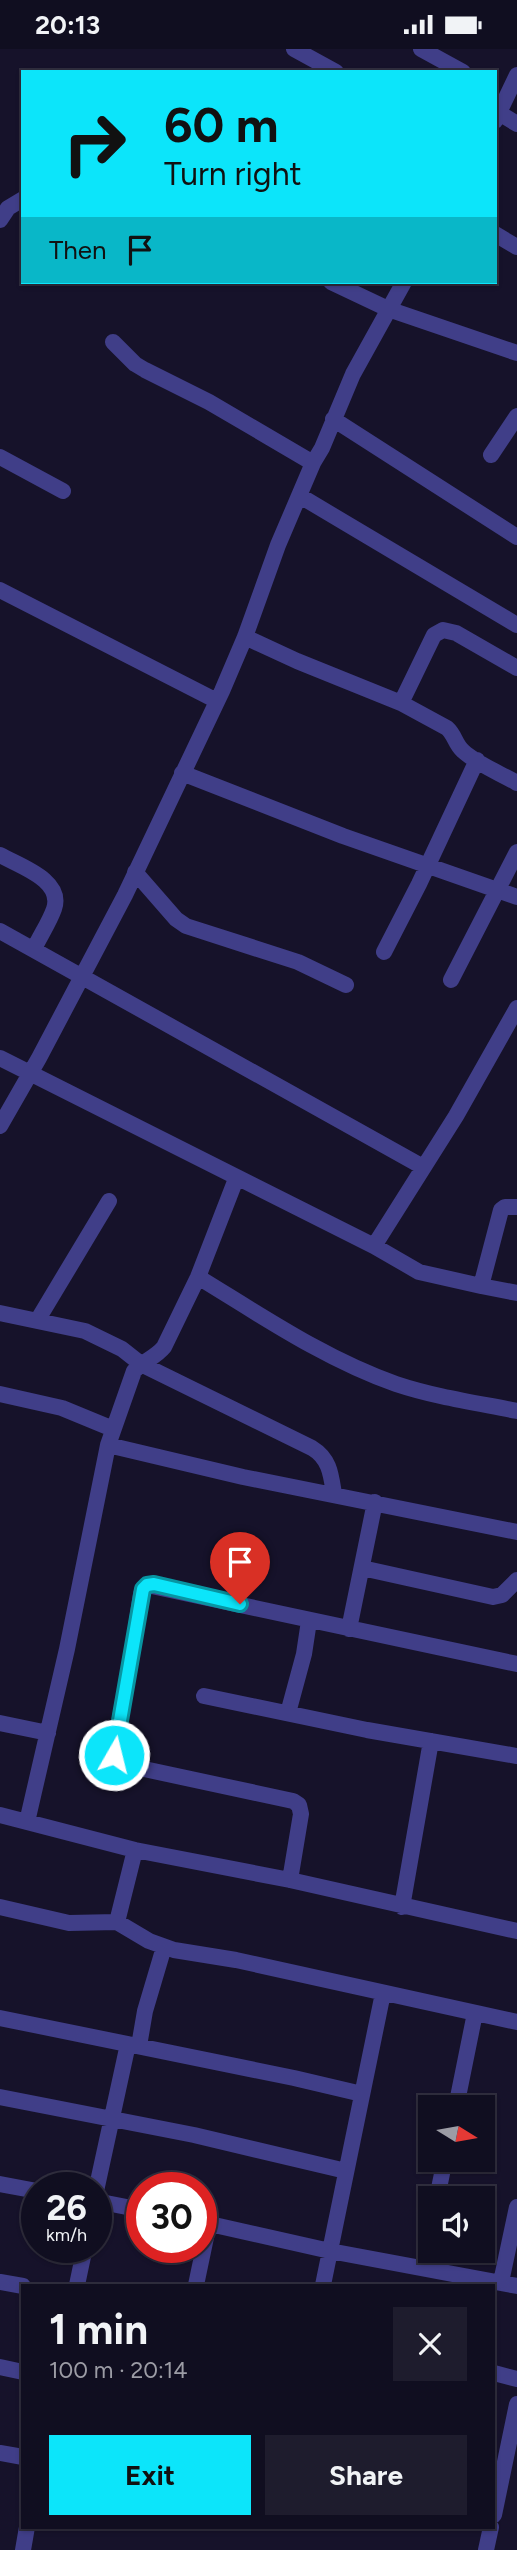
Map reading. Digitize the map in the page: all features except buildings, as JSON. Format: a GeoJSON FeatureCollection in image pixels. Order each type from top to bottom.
{"type":"FeatureCollection","features":[{"type":"Feature","properties":{"kind":"street"},"geometry":{"type":"LineString","coordinates":[[293,49],[332,70]]}},
{"type":"Feature","properties":{"kind":"street"},"geometry":{"type":"LineString","coordinates":[[421,49],[459,70]]}},
{"type":"Feature","properties":{"kind":"street"},"geometry":{"type":"LineString","coordinates":[[517,75],[501,92],[497,117],[517,124]]}},
{"type":"Feature","properties":{"kind":"street"},"geometry":{"type":"LineString","coordinates":[[0,220],[8,208],[21,200]]}},
{"type":"Feature","properties":{"kind":"street"},"geometry":{"type":"LineString","coordinates":[[497,235],[517,247]]}},
{"type":"Feature","properties":{"kind":"street"},"geometry":{"type":"LineString","coordinates":[[335,284],[388,309],[517,353]]}},
{"type":"Feature","properties":{"kind":"street"},"geometry":{"type":"LineString","coordinates":[[0,1126],[83,975],[183,773],[245,637],[278,545],[353,374],[403,284]]}},
{"type":"Feature","properties":{"kind":"street"},"geometry":{"type":"LineString","coordinates":[[113,342],[135,364],[209,402],[313,463]]}},
{"type":"Feature","properties":{"kind":"street"},"geometry":{"type":"LineString","coordinates":[[491,454],[517,416]]}},
{"type":"Feature","properties":{"kind":"street"},"geometry":{"type":"LineString","coordinates":[[333,419],[517,537]]}},
{"type":"Feature","properties":{"kind":"street"},"geometry":{"type":"LineString","coordinates":[[0,457],[63,491]]}},
{"type":"Feature","properties":{"kind":"street"},"geometry":{"type":"LineString","coordinates":[[300,496],[517,625]]}},
{"type":"Feature","properties":{"kind":"street"},"geometry":{"type":"LineString","coordinates":[[0,590],[217,701]]}},
{"type":"Feature","properties":{"kind":"street"},"geometry":{"type":"LineString","coordinates":[[401,703],[434,635],[443,630],[456,633],[517,668]]}},
{"type":"Feature","properties":{"kind":"street"},"geometry":{"type":"LineString","coordinates":[[245,637],[401,703],[447,728],[453,733],[460,749],[517,783]]}},
{"type":"Feature","properties":{"kind":"street"},"geometry":{"type":"LineString","coordinates":[[384,952],[477,760]]}},
{"type":"Feature","properties":{"kind":"street"},"geometry":{"type":"LineString","coordinates":[[183,773],[427,866],[517,897]]}},
{"type":"Feature","properties":{"kind":"street"},"geometry":{"type":"LineString","coordinates":[[451,980],[517,852]]}},
{"type":"Feature","properties":{"kind":"street"},"geometry":{"type":"LineString","coordinates":[[0,855],[47,882],[54,889],[54,908],[34,949]]}},
{"type":"Feature","properties":{"kind":"street"},"geometry":{"type":"LineString","coordinates":[[135,872],[176,919],[186,926],[298,962],[346,985]]}},
{"type":"Feature","properties":{"kind":"street"},"geometry":{"type":"LineString","coordinates":[[0,931],[423,1167]]}},
{"type":"Feature","properties":{"kind":"street"},"geometry":{"type":"LineString","coordinates":[[374,1246],[512,1031],[517,1008]]}},
{"type":"Feature","properties":{"kind":"street"},"geometry":{"type":"LineString","coordinates":[[0,1058],[236,1179],[374,1246],[419,1272],[517,1293]]}},
{"type":"Feature","properties":{"kind":"street"},"geometry":{"type":"LineString","coordinates":[[27,1822],[113,1429],[130,1381],[141,1364],[158,1355],[164,1347],[198,1277],[236,1179]]}},
{"type":"Feature","properties":{"kind":"street"},"geometry":{"type":"LineString","coordinates":[[37,1321],[109,1201]]}},
{"type":"Feature","properties":{"kind":"street"},"geometry":{"type":"LineString","coordinates":[[481,1286],[501,1210],[505,1207],[517,1207]]}},
{"type":"Feature","properties":{"kind":"street"},"geometry":{"type":"LineString","coordinates":[[198,1277],[300,1339],[362,1370],[400,1385],[517,1411]]}},
{"type":"Feature","properties":{"kind":"street"},"geometry":{"type":"LineString","coordinates":[[0,1313],[85,1331],[122,1349],[141,1364],[320,1453],[331,1471],[334,1494]]}},
{"type":"Feature","properties":{"kind":"street"},"geometry":{"type":"LineString","coordinates":[[0,1394],[62,1408],[113,1429]]}},
{"type":"Feature","properties":{"kind":"street"},"geometry":{"type":"LineString","coordinates":[[108,1445],[243,1477],[517,1532]]}},
{"type":"Feature","properties":{"kind":"street"},"geometry":{"type":"LineString","coordinates":[[349,1629],[375,1502]]}},
{"type":"Feature","properties":{"kind":"street"},"geometry":{"type":"LineString","coordinates":[[362,1568],[493,1597],[502,1595],[517,1580]]}},
{"type":"Feature","properties":{"kind":"street"},"geometry":{"type":"LineString","coordinates":[[290,1880],[301,1814],[299,1805],[293,1801],[116,1761],[114,1749],[141,1594],[147,1585],[517,1664]]}},
{"type":"Feature","properties":{"kind":"street"},"geometry":{"type":"LineString","coordinates":[[288,1713],[304,1654],[309,1621]]}},
{"type":"Feature","properties":{"kind":"street"},"geometry":{"type":"LineString","coordinates":[[204,1696],[517,1756]]}},
{"type":"Feature","properties":{"kind":"street"},"geometry":{"type":"LineString","coordinates":[[0,1723],[48,1733]]}},
{"type":"Feature","properties":{"kind":"street"},"geometry":{"type":"LineString","coordinates":[[402,1907],[431,1741]]}},
{"type":"Feature","properties":{"kind":"street"},"geometry":{"type":"LineString","coordinates":[[0,1815],[135,1850],[290,1880],[517,1931]]}},
{"type":"Feature","properties":{"kind":"street"},"geometry":{"type":"LineString","coordinates":[[117,1922],[135,1850]]}},
{"type":"Feature","properties":{"kind":"street"},"geometry":{"type":"LineString","coordinates":[[0,1907],[69,1923],[117,1922],[164,1947],[517,2022]]}},
{"type":"Feature","properties":{"kind":"street"},"geometry":{"type":"LineString","coordinates":[[100,2172],[112,2119],[164,1947]]}},
{"type":"Feature","properties":{"kind":"street"},"geometry":{"type":"LineString","coordinates":[[323,2284],[383,1993]]}},
{"type":"Feature","properties":{"kind":"street"},"geometry":{"type":"LineString","coordinates":[[458,2095],[475,2013]]}},
{"type":"Feature","properties":{"kind":"street"},"geometry":{"type":"LineString","coordinates":[[0,2018],[362,2094]]}},
{"type":"Feature","properties":{"kind":"street"},"geometry":{"type":"LineString","coordinates":[[0,2097],[194,2135],[346,2171]]}},
{"type":"Feature","properties":{"kind":"street"},"geometry":{"type":"LineString","coordinates":[[0,2184],[21,2187]]}},
{"type":"Feature","properties":{"kind":"street"},"geometry":{"type":"LineString","coordinates":[[501,2282],[517,2207]]}},
{"type":"Feature","properties":{"kind":"street"},"geometry":{"type":"LineString","coordinates":[[217,2226],[330,2251],[517,2286]]}},
{"type":"Feature","properties":{"kind":"street"},"geometry":{"type":"LineString","coordinates":[[77,2284],[82,2263]]}},
{"type":"Feature","properties":{"kind":"street"},"geometry":{"type":"LineString","coordinates":[[196,2284],[199,2263]]}},
{"type":"Feature","properties":{"kind":"street"},"geometry":{"type":"LineString","coordinates":[[423,2267],[424,2263]]}},
{"type":"Feature","properties":{"kind":"street"},"geometry":{"type":"LineString","coordinates":[[0,2281],[21,2286]]}},
{"type":"Feature","properties":{"kind":"street"},"geometry":{"type":"LineString","coordinates":[[0,2367],[21,2372]]}},
{"type":"Feature","properties":{"kind":"street"},"geometry":{"type":"LineString","coordinates":[[495,2374],[517,2379]]}},
{"type":"Feature","properties":{"kind":"street"},"geometry":{"type":"LineString","coordinates":[[495,2511],[513,2439],[517,2404]]}},
{"type":"Feature","properties":{"kind":"street"},"geometry":{"type":"LineString","coordinates":[[0,2453],[21,2456]]}},
{"type":"Feature","properties":{"kind":"street"},"geometry":{"type":"LineString","coordinates":[[23,2550],[27,2529]]}},
{"type":"Feature","properties":{"kind":"street"},"geometry":{"type":"LineString","coordinates":[[486,2550],[491,2529]]}},
{"type":"Feature","properties":{"kind":"route"},"geometry":{"type":"LineString","coordinates":[[114,1755],[143,1589],[154,1584],[240,1604]]}}]}
